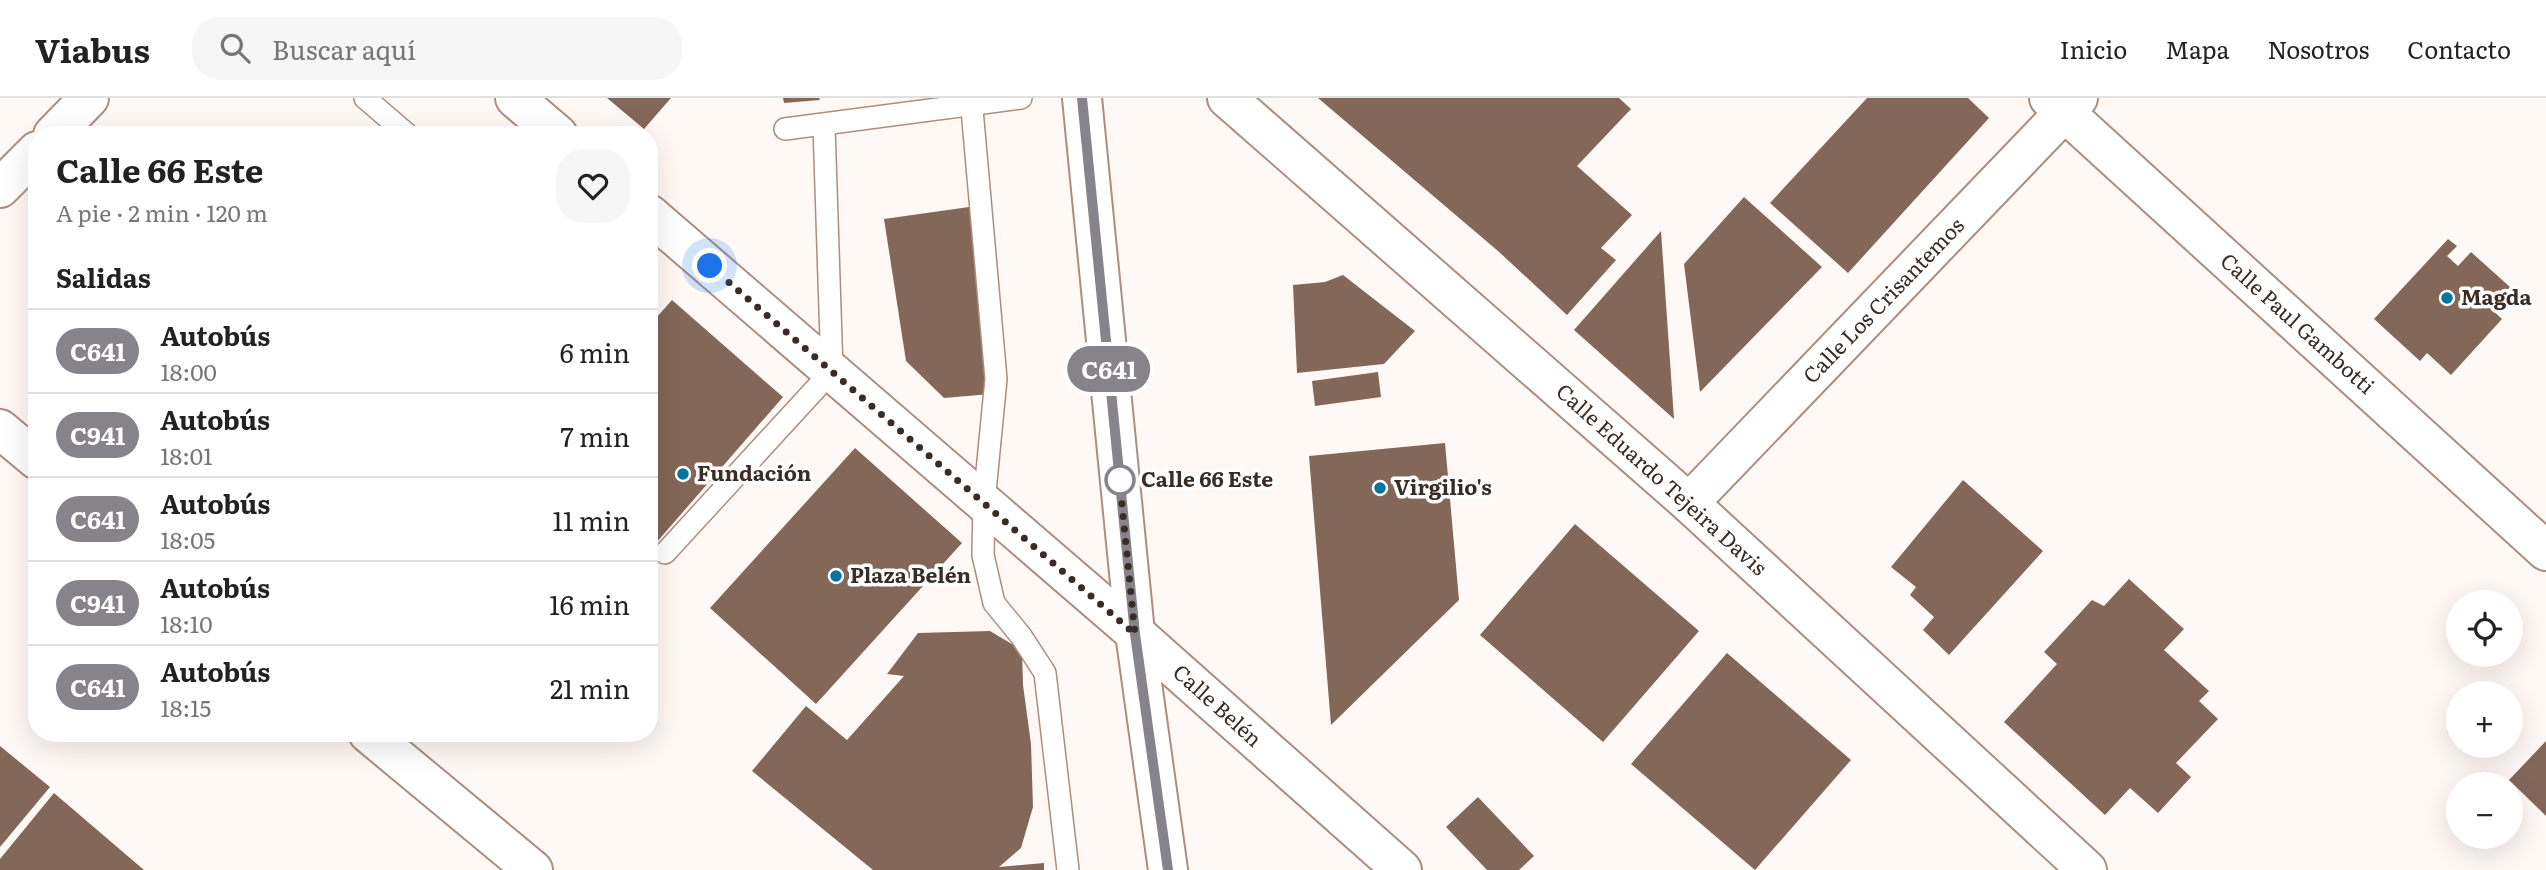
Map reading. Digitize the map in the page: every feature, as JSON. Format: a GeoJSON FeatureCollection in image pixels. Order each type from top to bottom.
{"type":"FeatureCollection","features":[{"type":"Feature","properties":{"kind":"street"},"geometry":{"type":"LineString","coordinates":[[62,126],[89,98]]}},
{"type":"Feature","properties":{"kind":"street"},"geometry":{"type":"LineString","coordinates":[[515,98],[548,126]]}},
{"type":"Feature","properties":{"kind":"street"},"geometry":{"type":"LineString","coordinates":[[1082,98],[1135,634],[1168,870]]}},
{"type":"Feature","properties":{"kind":"street","name":"Calle Eduardo Tejeira Davis"},"geometry":{"type":"LineString","coordinates":[[1227,98],[1689,503],[2087,870]]}},
{"type":"Feature","properties":{"kind":"street","name":"Calle Los Crisantemos"},"geometry":{"type":"LineString","coordinates":[[1689,503],[2064,103]]}},
{"type":"Feature","properties":{"kind":"street","name":"Calle Paul Gambotti"},"geometry":{"type":"LineString","coordinates":[[2064,103],[2546,551]]}},
{"type":"Feature","properties":{"kind":"street"},"geometry":{"type":"LineString","coordinates":[[0,188],[28,160]]}},
{"type":"Feature","properties":{"kind":"street","name":"Calle Belén"},"geometry":{"type":"LineString","coordinates":[[658,222],[984,502],[1400,869]]}},
{"type":"Feature","properties":{"kind":"street"},"geometry":{"type":"LineString","coordinates":[[0,429],[28,452]]}},
{"type":"Feature","properties":{"kind":"street"},"geometry":{"type":"LineString","coordinates":[[379,742],[533,870]]}},
{"type":"Feature","properties":{"kind":"lane"},"geometry":{"type":"LineString","coordinates":[[365,98],[398,126]]}},
{"type":"Feature","properties":{"kind":"lane"},"geometry":{"type":"LineString","coordinates":[[785,129],[824,126],[972,101],[1021,98]]}},
{"type":"Feature","properties":{"kind":"lane"},"geometry":{"type":"LineString","coordinates":[[972,101],[996,379],[984,502],[983,555],[993,603],[1021,636],[1045,673],[1068,870]]}},
{"type":"Feature","properties":{"kind":"lane"},"geometry":{"type":"LineString","coordinates":[[665,553],[832,371],[824,126]]}},
{"type":"Feature","properties":{"kind":"building"},"geometry":{"type":"Polygon","coordinates":[[[607,98],[671,98],[647,126],[640,126],[607,98]]]}},
{"type":"Feature","properties":{"kind":"building"},"geometry":{"type":"Polygon","coordinates":[[[783,98],[819,98],[820,100],[784,103],[783,98]]]}},
{"type":"Feature","properties":{"kind":"building"},"geometry":{"type":"Polygon","coordinates":[[[1318,98],[1619,98],[1631,109],[1577,166],[1632,215],[1601,248],[1616,260],[1567,315],[1498,251],[1318,98]]]}},
{"type":"Feature","properties":{"kind":"building"},"geometry":{"type":"Polygon","coordinates":[[[1867,98],[1968,98],[1989,118],[1848,273],[1770,203],[1867,98]]]}},
{"type":"Feature","properties":{"kind":"building"},"geometry":{"type":"Polygon","coordinates":[[[1744,197],[1822,267],[1700,392],[1684,264],[1744,197]]]}},
{"type":"Feature","properties":{"kind":"building"},"geometry":{"type":"Polygon","coordinates":[[[969,207],[991,394],[944,398],[906,361],[884,219],[969,207]]]}},
{"type":"Feature","properties":{"kind":"building"},"geometry":{"type":"Polygon","coordinates":[[[1661,231],[1674,419],[1574,330],[1661,231]]]}},
{"type":"Feature","properties":{"kind":"building","name":"Magda"},"geometry":{"type":"Polygon","coordinates":[[[2448,239],[2457,246],[2447,256],[2458,266],[2471,252],[2510,287],[2490,308],[2502,319],[2451,375],[2427,353],[2420,361],[2374,319],[2448,239]]]}},
{"type":"Feature","properties":{"kind":"building"},"geometry":{"type":"Polygon","coordinates":[[[1343,275],[1415,331],[1384,364],[1297,373],[1293,285],[1325,282],[1343,275]]]}},
{"type":"Feature","properties":{"kind":"building","name":"Fundación"},"geometry":{"type":"Polygon","coordinates":[[[672,300],[783,397],[658,541],[658,316],[672,300]]]}},
{"type":"Feature","properties":{"kind":"building"},"geometry":{"type":"Polygon","coordinates":[[[1378,372],[1381,397],[1315,406],[1312,381],[1378,372]]]}},
{"type":"Feature","properties":{"kind":"building"},"geometry":{"type":"Polygon","coordinates":[[[1445,443],[1459,600],[1331,725],[1309,456],[1445,443]]]}},
{"type":"Feature","properties":{"kind":"building","name":"Plaza Belén"},"geometry":{"type":"Polygon","coordinates":[[[855,448],[962,543],[816,704],[710,608],[855,448]]]}},
{"type":"Feature","properties":{"kind":"building"},"geometry":{"type":"Polygon","coordinates":[[[1963,480],[2043,551],[1949,655],[1923,630],[1934,617],[1910,595],[1916,587],[1891,567],[1963,480]]]}},
{"type":"Feature","properties":{"kind":"building"},"geometry":{"type":"Polygon","coordinates":[[[1575,524],[1699,631],[1603,742],[1480,635],[1575,524]]]}},
{"type":"Feature","properties":{"kind":"building"},"geometry":{"type":"Polygon","coordinates":[[[2129,579],[2184,629],[2164,650],[2209,691],[2199,701],[2218,719],[2176,763],[2191,777],[2158,813],[2130,788],[2105,815],[2004,722],[2057,664],[2044,652],[2092,600],[2104,606],[2129,579]]]}},
{"type":"Feature","properties":{"kind":"building"},"geometry":{"type":"Polygon","coordinates":[[[990,631],[1022,650],[1023,685],[1031,744],[1033,807],[1021,848],[999,867],[1044,863],[1044,870],[873,870],[752,771],[806,706],[847,740],[904,676],[887,674],[918,633],[990,631]]]}},
{"type":"Feature","properties":{"kind":"building"},"geometry":{"type":"Polygon","coordinates":[[[1727,653],[1851,760],[1755,870],[1631,764],[1727,653]]]}},
{"type":"Feature","properties":{"kind":"building"},"geometry":{"type":"Polygon","coordinates":[[[2546,741],[2546,816],[2523,794],[2523,772],[2517,772],[2546,741]]]}},
{"type":"Feature","properties":{"kind":"building"},"geometry":{"type":"Polygon","coordinates":[[[0,746],[50,787],[0,847],[0,746]]]}},
{"type":"Feature","properties":{"kind":"building"},"geometry":{"type":"Polygon","coordinates":[[[54,793],[144,870],[0,870],[0,859],[54,793]]]}},
{"type":"Feature","properties":{"kind":"building"},"geometry":{"type":"Polygon","coordinates":[[[1478,797],[1534,856],[1519,870],[1487,870],[1446,827],[1478,797]]]}},
{"type":"Feature","properties":{"kind":"bus line","name":"C641"},"geometry":{"type":"LineString","coordinates":[[1082,98],[1135,634],[1168,870]]}},
{"type":"Feature","properties":{"kind":"place","name":"Magda"},"geometry":{"type":"Point","coordinates":[2447,298]}},
{"type":"Feature","properties":{"kind":"place","name":"Fundación"},"geometry":{"type":"Point","coordinates":[683,474]}},
{"type":"Feature","properties":{"kind":"place","name":"Calle 66 Este"},"geometry":{"type":"Point","coordinates":[1120,480]}},
{"type":"Feature","properties":{"kind":"place","name":"Virgilio's"},"geometry":{"type":"Point","coordinates":[1380,488]}},
{"type":"Feature","properties":{"kind":"place","name":"Plaza Belén"},"geometry":{"type":"Point","coordinates":[836,576]}},
{"type":"Feature","properties":{"kind":"route"},"geometry":{"type":"LineString","coordinates":[[710,266],[1135,634],[1119,475],[1120,480]]}}]}
